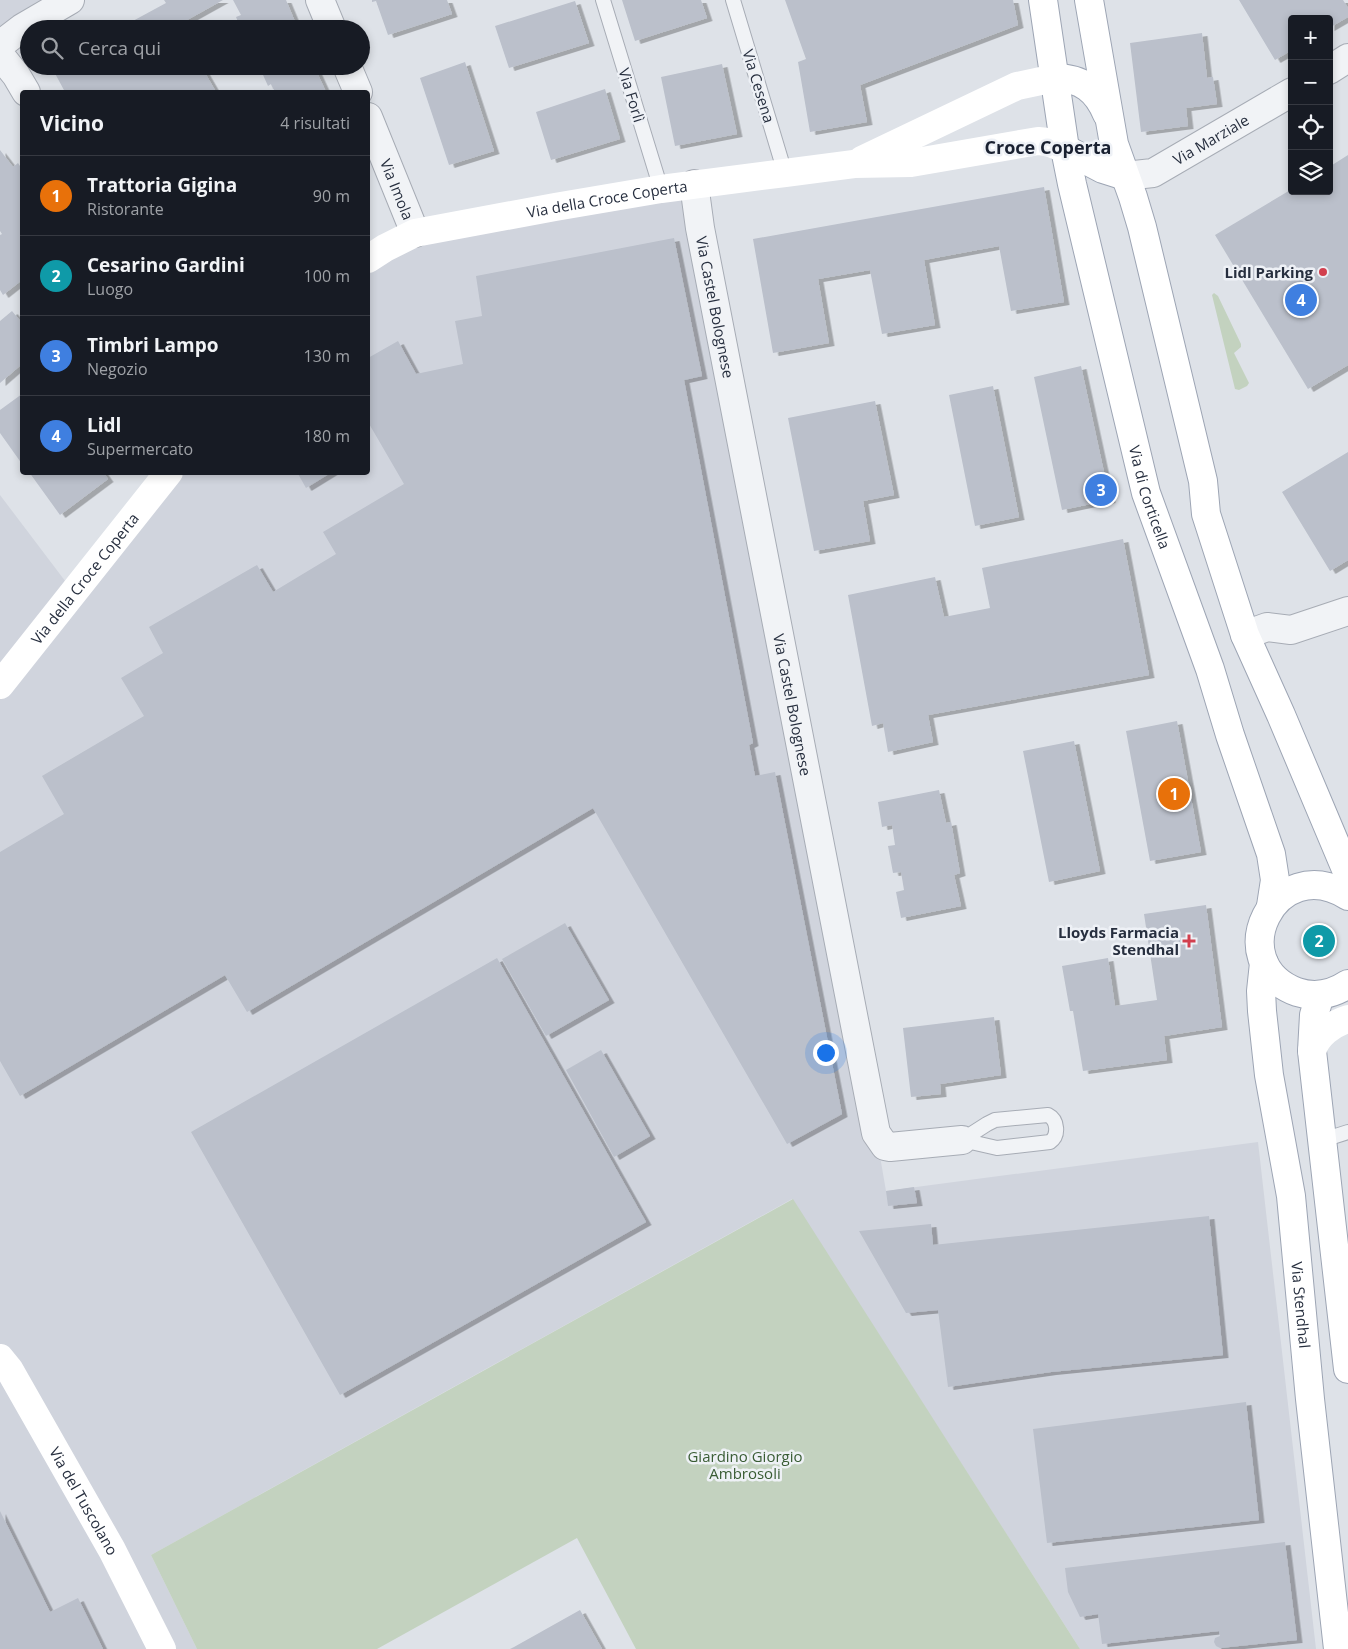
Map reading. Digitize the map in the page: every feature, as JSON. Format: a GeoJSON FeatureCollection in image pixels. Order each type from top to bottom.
{"type":"FeatureCollection","features":[{"type":"Feature","properties":{"kind":"main road","name":"Via di Corticella"},"geometry":{"type":"LineString","coordinates":[[1043,0],[1065,149],[1146,493],[1210,669],[1230,735],[1271,854],[1275,880],[1271,906]]}},
{"type":"Feature","properties":{"kind":"main road"},"geometry":{"type":"LineString","coordinates":[[1088,0],[1114,144],[1140,220],[1203,481],[1206,514],[1245,634],[1348,874]]}},
{"type":"Feature","properties":{"kind":"main road","name":"Via della Croce Coperta"},"geometry":{"type":"LineString","coordinates":[[854,164],[1017,86],[1055,78]]}},
{"type":"Feature","properties":{"kind":"main road"},"geometry":{"type":"LineString","coordinates":[[1055,78],[1063,78],[1080,83],[1094,90],[1110,119]]}},
{"type":"Feature","properties":{"kind":"main road","name":"Via della Croce Coperta"},"geometry":{"type":"LineString","coordinates":[[370,258],[415,233],[555,207],[694,184],[854,164],[911,163],[1038,141],[1048,142],[1102,169],[1125,176]]}},
{"type":"Feature","properties":{"kind":"main road","name":"Via della Croce Coperta"},"geometry":{"type":"LineString","coordinates":[[0,685],[167,475]]}},
{"type":"Feature","properties":{"kind":"main road"},"geometry":{"type":"LineString","coordinates":[[1271,906],[1284,894],[1300,886],[1318,884],[1336,888],[1348,896]]}},
{"type":"Feature","properties":{"kind":"main road","name":"Via Stendhal"},"geometry":{"type":"LineString","coordinates":[[1271,906],[1262,924],[1260,934],[1264,963],[1261,991],[1262,1020],[1273,1099],[1291,1196],[1310,1400],[1338,1649]]}},
{"type":"Feature","properties":{"kind":"main road"},"geometry":{"type":"LineString","coordinates":[[1264,963],[1270,972],[1284,985],[1303,994],[1339,990]]}},
{"type":"Feature","properties":{"kind":"main road"},"geometry":{"type":"LineString","coordinates":[[1339,990],[1314,1015],[1312,1051],[1348,1369]]}},
{"type":"Feature","properties":{"kind":"main road"},"geometry":{"type":"LineString","coordinates":[[1312,1051],[1320,1036],[1331,1027],[1348,1020]]}},
{"type":"Feature","properties":{"kind":"main road","name":"Via del Tuscolano"},"geometry":{"type":"LineString","coordinates":[[0,1358],[9,1369],[112,1550],[162,1649]]}},
{"type":"Feature","properties":{"kind":"street"},"geometry":{"type":"LineString","coordinates":[[36,20],[70,0]]}},
{"type":"Feature","properties":{"kind":"street"},"geometry":{"type":"LineString","coordinates":[[320,0],[328,20]]}},
{"type":"Feature","properties":{"kind":"street"},"geometry":{"type":"LineString","coordinates":[[0,45],[20,30]]}},
{"type":"Feature","properties":{"kind":"street"},"geometry":{"type":"LineString","coordinates":[[0,56],[16,75],[25,90]]}},
{"type":"Feature","properties":{"kind":"street"},"geometry":{"type":"LineString","coordinates":[[1333,67],[1348,58]]}},
{"type":"Feature","properties":{"kind":"street"},"geometry":{"type":"LineString","coordinates":[[351,75],[357,90]]}},
{"type":"Feature","properties":{"kind":"street","name":"Via Marziale"},"geometry":{"type":"LineString","coordinates":[[1125,176],[1153,173],[1288,94]]}},
{"type":"Feature","properties":{"kind":"street","name":"Via Imola"},"geometry":{"type":"LineString","coordinates":[[370,121],[415,233]]}},
{"type":"Feature","properties":{"kind":"street","name":"Via Castel Bolognese"},"geometry":{"type":"LineString","coordinates":[[694,184],[700,228],[876,1133],[885,1146],[890,1147],[962,1140]]}},
{"type":"Feature","properties":{"kind":"street"},"geometry":{"type":"LineString","coordinates":[[1245,634],[1267,626],[1291,630],[1348,611]]}},
{"type":"Feature","properties":{"kind":"lane","name":"Via Forlì"},"geometry":{"type":"LineString","coordinates":[[603,0],[661,189]]}},
{"type":"Feature","properties":{"kind":"lane","name":"Via Cesena"},"geometry":{"type":"LineString","coordinates":[[733,0],[785,173]]}},
{"type":"Feature","properties":{"kind":"lane"},"geometry":{"type":"LineString","coordinates":[[1048,1115],[1055,1122],[1056,1135],[1050,1142],[997,1148],[962,1140],[995,1120],[1048,1115]]}},
{"type":"Feature","properties":{"kind":"lane"},"geometry":{"type":"LineString","coordinates":[[1322,1140],[1348,1132]]}},
{"type":"Feature","properties":{"kind":"shaded area"},"geometry":{"type":"Polygon","coordinates":[[[0,0],[56,0],[0,31],[0,0]]]}},
{"type":"Feature","properties":{"kind":"shaded area"},"geometry":{"type":"Polygon","coordinates":[[[691,197],[886,1191],[1258,1142],[1316,1649],[1080,1649],[792,1199],[151,1555],[197,1649],[0,1649],[0,495],[78,598],[179,475],[370,475],[370,268],[413,244],[691,197]]]}},
{"type":"Feature","properties":{"kind":"green space"},"geometry":{"type":"Polygon","coordinates":[[[1214,293],[1218,296],[1241,344],[1241,347],[1234,353],[1249,383],[1239,390],[1235,389],[1212,295],[1214,293]]]}},
{"type":"Feature","properties":{"kind":"green space","name":"Giardino Giorgio Ambrosoli"},"geometry":{"type":"Polygon","coordinates":[[[793,1199],[1080,1649],[636,1649],[577,1538],[377,1649],[197,1649],[151,1555],[793,1199]]]}},
{"type":"Feature","properties":{"kind":"building"},"geometry":{"type":"Polygon","coordinates":[[[164,0],[223,0],[187,20],[135,20],[166,3],[164,0]]]}},
{"type":"Feature","properties":{"kind":"building"},"geometry":{"type":"Polygon","coordinates":[[[233,0],[286,0],[294,20],[237,20],[236,17],[241,15],[233,0]]]}},
{"type":"Feature","properties":{"kind":"building"},"geometry":{"type":"Polygon","coordinates":[[[372,0],[447,0],[452,14],[388,35],[376,1],[372,2],[372,0]]]}},
{"type":"Feature","properties":{"kind":"building"},"geometry":{"type":"Polygon","coordinates":[[[622,0],[701,0],[707,18],[635,41],[622,0]]]}},
{"type":"Feature","properties":{"kind":"building"},"geometry":{"type":"Polygon","coordinates":[[[785,0],[1013,0],[1018,25],[860,85],[867,122],[810,132],[798,62],[806,59],[785,0]]]}},
{"type":"Feature","properties":{"kind":"building"},"geometry":{"type":"Polygon","coordinates":[[[1239,0],[1343,0],[1348,8],[1348,17],[1333,26],[1333,15],[1288,15],[1288,52],[1275,60],[1239,0]]]}},
{"type":"Feature","properties":{"kind":"building"},"geometry":{"type":"Polygon","coordinates":[[[575,1],[589,43],[509,68],[495,26],[575,1]]]}},
{"type":"Feature","properties":{"kind":"building"},"geometry":{"type":"Polygon","coordinates":[[[1202,33],[1207,78],[1213,77],[1217,104],[1186,108],[1188,126],[1141,132],[1130,43],[1202,33]]]}},
{"type":"Feature","properties":{"kind":"building"},"geometry":{"type":"Polygon","coordinates":[[[465,62],[494,151],[449,165],[420,78],[465,62]]]}},
{"type":"Feature","properties":{"kind":"building"},"geometry":{"type":"Polygon","coordinates":[[[722,64],[737,134],[675,146],[661,77],[722,64]]]}},
{"type":"Feature","properties":{"kind":"building"},"geometry":{"type":"Polygon","coordinates":[[[56,75],[206,75],[215,90],[64,90],[56,75]]]}},
{"type":"Feature","properties":{"kind":"building"},"geometry":{"type":"Polygon","coordinates":[[[263,75],[318,75],[325,90],[274,90],[271,84],[268,86],[263,75]]]}},
{"type":"Feature","properties":{"kind":"building"},"geometry":{"type":"Polygon","coordinates":[[[605,89],[620,139],[551,160],[536,112],[605,89]]]}},
{"type":"Feature","properties":{"kind":"building"},"geometry":{"type":"Polygon","coordinates":[[[0,150],[13,167],[18,163],[20,166],[20,282],[3,295],[0,290],[0,235],[2,234],[0,231],[0,150]]]}},
{"type":"Feature","properties":{"kind":"building"},"geometry":{"type":"Polygon","coordinates":[[[1348,155],[1348,365],[1308,389],[1215,235],[1288,191],[1288,195],[1333,195],[1333,164],[1348,155]]]}},
{"type":"Feature","properties":{"kind":"building"},"geometry":{"type":"Polygon","coordinates":[[[1044,187],[1064,302],[1011,311],[999,246],[924,260],[935,325],[882,334],[870,270],[818,279],[829,343],[773,353],[753,239],[1044,187]]]}},
{"type":"Feature","properties":{"kind":"building"},"geometry":{"type":"Polygon","coordinates":[[[674,238],[702,376],[684,380],[753,743],[749,745],[755,776],[775,772],[842,1114],[787,1144],[593,808],[247,1012],[225,975],[20,1096],[0,1061],[0,852],[64,814],[42,776],[144,716],[121,678],[163,653],[149,627],[257,565],[273,592],[336,554],[323,532],[404,484],[370,425],[370,357],[398,341],[416,374],[463,364],[455,321],[482,316],[476,276],[674,238]]]}},
{"type":"Feature","properties":{"kind":"building"},"geometry":{"type":"Polygon","coordinates":[[[12,311],[20,321],[20,366],[0,383],[0,321],[12,311]]]}},
{"type":"Feature","properties":{"kind":"building"},"geometry":{"type":"Polygon","coordinates":[[[1081,366],[1110,500],[1062,510],[1034,377],[1081,366]]]}},
{"type":"Feature","properties":{"kind":"building"},"geometry":{"type":"Polygon","coordinates":[[[993,386],[1019,517],[975,526],[949,395],[993,386]]]}},
{"type":"Feature","properties":{"kind":"building"},"geometry":{"type":"Polygon","coordinates":[[[20,395],[20,461],[0,433],[0,410],[20,395]]]}},
{"type":"Feature","properties":{"kind":"building"},"geometry":{"type":"Polygon","coordinates":[[[875,401],[894,495],[863,501],[870,541],[814,551],[788,418],[875,401]]]}},
{"type":"Feature","properties":{"kind":"building"},"geometry":{"type":"Polygon","coordinates":[[[1348,452],[1348,560],[1330,571],[1282,492],[1348,452]]]}},
{"type":"Feature","properties":{"kind":"building"},"geometry":{"type":"Polygon","coordinates":[[[31,475],[105,475],[108,479],[60,515],[31,475]]]}},
{"type":"Feature","properties":{"kind":"building"},"geometry":{"type":"Polygon","coordinates":[[[299,475],[327,475],[306,488],[299,475]]]}},
{"type":"Feature","properties":{"kind":"building"},"geometry":{"type":"Polygon","coordinates":[[[1123,539],[1149,675],[928,715],[933,742],[888,752],[883,723],[872,726],[848,595],[935,577],[944,617],[990,608],[982,568],[1123,539]]]}},
{"type":"Feature","properties":{"kind":"building"},"geometry":{"type":"Polygon","coordinates":[[[1177,721],[1201,852],[1150,861],[1126,731],[1177,721]]]}},
{"type":"Feature","properties":{"kind":"building"},"geometry":{"type":"Polygon","coordinates":[[[1074,741],[1100,871],[1049,882],[1023,751],[1074,741]]]}},
{"type":"Feature","properties":{"kind":"building"},"geometry":{"type":"Polygon","coordinates":[[[939,790],[946,823],[951,822],[960,873],[954,875],[961,906],[901,918],[896,892],[904,890],[901,872],[893,873],[888,846],[895,845],[892,825],[882,827],[878,802],[939,790]]]}},
{"type":"Feature","properties":{"kind":"building"},"geometry":{"type":"Polygon","coordinates":[[[1206,905],[1222,1027],[1164,1036],[1167,1060],[1083,1071],[1073,1011],[1070,1011],[1062,966],[1108,958],[1115,1006],[1157,1000],[1144,914],[1206,905]]]}},
{"type":"Feature","properties":{"kind":"building"},"geometry":{"type":"Polygon","coordinates":[[[565,923],[609,1000],[546,1036],[502,959],[565,923]]]}},
{"type":"Feature","properties":{"kind":"building"},"geometry":{"type":"Polygon","coordinates":[[[497,958],[646,1222],[340,1395],[191,1132],[497,958]]]}},
{"type":"Feature","properties":{"kind":"building"},"geometry":{"type":"Polygon","coordinates":[[[994,1017],[1001,1075],[940,1084],[941,1094],[911,1097],[903,1028],[994,1017]]]}},
{"type":"Feature","properties":{"kind":"building"},"geometry":{"type":"Polygon","coordinates":[[[601,1050],[650,1136],[614,1157],[566,1070],[601,1050]]]}},
{"type":"Feature","properties":{"kind":"building"},"geometry":{"type":"Polygon","coordinates":[[[914,1187],[917,1203],[888,1206],[886,1191],[914,1187]]]}},
{"type":"Feature","properties":{"kind":"building"},"geometry":{"type":"Polygon","coordinates":[[[1209,1216],[1223,1355],[1051,1372],[948,1387],[938,1310],[906,1313],[859,1231],[931,1224],[933,1245],[1209,1216]]]}},
{"type":"Feature","properties":{"kind":"building"},"geometry":{"type":"Polygon","coordinates":[[[1246,1402],[1259,1520],[1047,1543],[1033,1429],[1246,1402]]]}},
{"type":"Feature","properties":{"kind":"building"},"geometry":{"type":"Polygon","coordinates":[[[0,1511],[50,1612],[78,1598],[103,1649],[0,1649],[0,1511]]]}},
{"type":"Feature","properties":{"kind":"building"},"geometry":{"type":"Polygon","coordinates":[[[1285,1542],[1297,1640],[1220,1648],[1214,1642],[1215,1638],[1220,1636],[1219,1631],[1102,1644],[1098,1614],[1080,1617],[1068,1592],[1065,1568],[1285,1542]]]}},
{"type":"Feature","properties":{"kind":"building"},"geometry":{"type":"Polygon","coordinates":[[[580,1610],[602,1649],[510,1649],[514,1647],[580,1610]]]}},
{"type":"Feature","properties":{"kind":"place","name":"Lidl Parking"},"geometry":{"type":"Point","coordinates":[1323,272]}},
{"type":"Feature","properties":{"kind":"place","name":"Lidl"},"geometry":{"type":"Point","coordinates":[1301,300]}},
{"type":"Feature","properties":{"kind":"place","name":"Timbri Lampo"},"geometry":{"type":"Point","coordinates":[1101,490]}},
{"type":"Feature","properties":{"kind":"place","name":"Trattoria Gigina"},"geometry":{"type":"Point","coordinates":[1174,794]}},
{"type":"Feature","properties":{"kind":"place","name":"Lloyds Farmacia Stendhal"},"geometry":{"type":"Point","coordinates":[1189,941]}},
{"type":"Feature","properties":{"kind":"place","name":"Cesarino Gardini"},"geometry":{"type":"Point","coordinates":[1319,941]}},
{"type":"Feature","properties":{"kind":"district","name":"Croce Coperta"},"geometry":{"type":"Point","coordinates":[1048,147]}}]}
